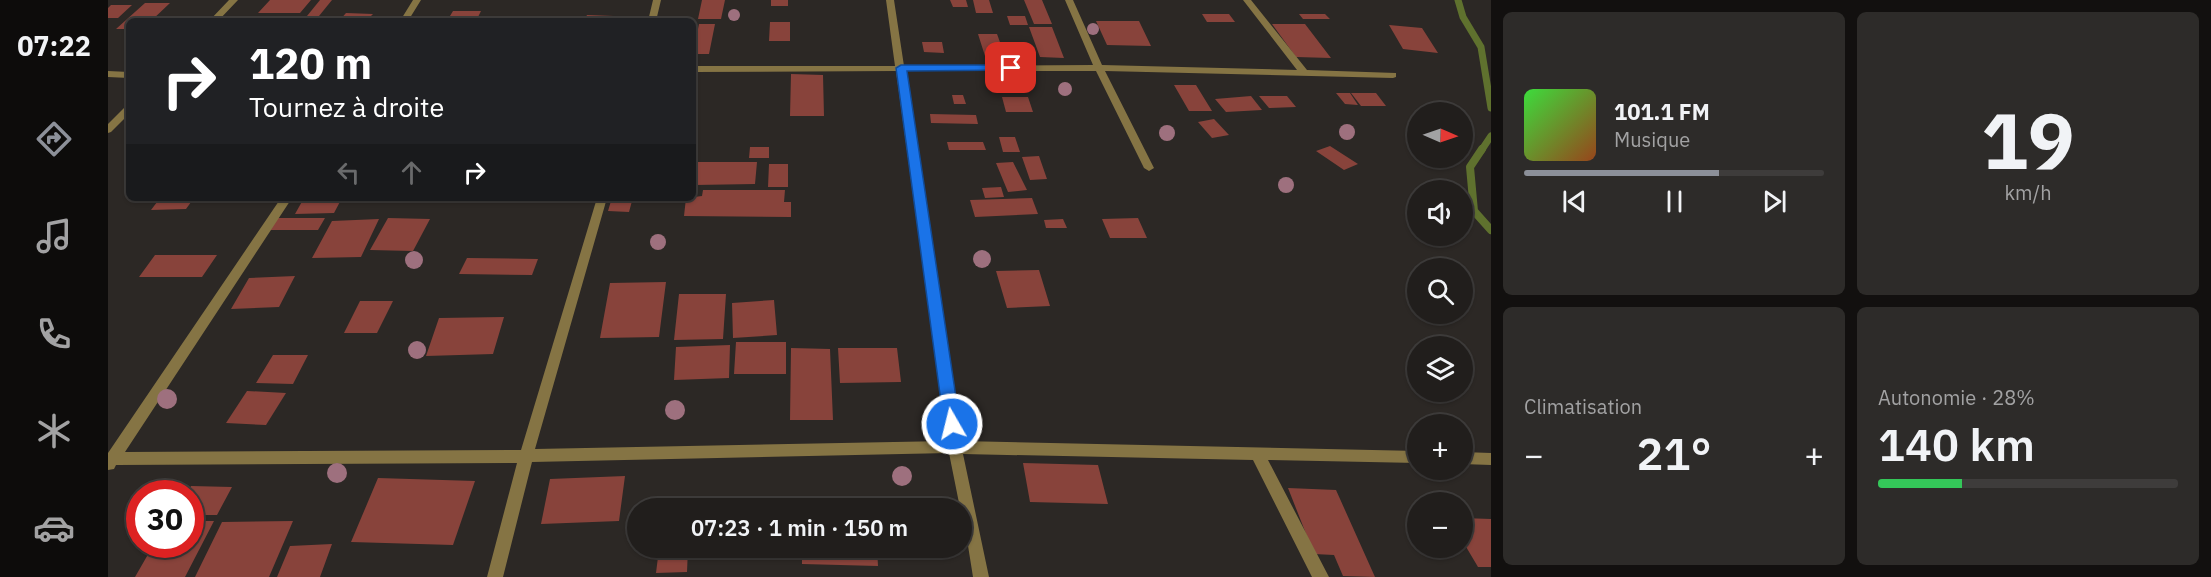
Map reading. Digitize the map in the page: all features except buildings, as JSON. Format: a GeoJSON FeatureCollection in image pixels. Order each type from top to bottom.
{"type":"FeatureCollection","features":[{"type":"Feature","properties":{"kind":"street"},"geometry":{"type":"LineString","coordinates":[[216,18],[234,0]]}},
{"type":"Feature","properties":{"kind":"street"},"geometry":{"type":"LineString","coordinates":[[406,18],[417,0]]}},
{"type":"Feature","properties":{"kind":"street"},"geometry":{"type":"LineString","coordinates":[[653,18],[657,0]]}},
{"type":"Feature","properties":{"kind":"street"},"geometry":{"type":"LineString","coordinates":[[890,0],[955,447],[981,577]]}},
{"type":"Feature","properties":{"kind":"street"},"geometry":{"type":"LineString","coordinates":[[1069,0],[1099,68],[1149,168]]}},
{"type":"Feature","properties":{"kind":"street"},"geometry":{"type":"LineString","coordinates":[[1247,0],[1304,73]]}},
{"type":"Feature","properties":{"kind":"street"},"geometry":{"type":"LineString","coordinates":[[696,69],[1099,68],[1393,75]]}},
{"type":"Feature","properties":{"kind":"street"},"geometry":{"type":"LineString","coordinates":[[108,74],[126,75]]}},
{"type":"Feature","properties":{"kind":"street"},"geometry":{"type":"LineString","coordinates":[[108,130],[126,111]]}},
{"type":"Feature","properties":{"kind":"street"},"geometry":{"type":"LineString","coordinates":[[109,461],[285,201]]}},
{"type":"Feature","properties":{"kind":"street"},"geometry":{"type":"LineString","coordinates":[[495,577],[526,456],[601,201]]}},
{"type":"Feature","properties":{"kind":"street"},"geometry":{"type":"LineString","coordinates":[[109,461],[526,456],[955,447],[1407,457]]}},
{"type":"Feature","properties":{"kind":"street"},"geometry":{"type":"LineString","coordinates":[[1256,452],[1321,577]]}},
{"type":"Feature","properties":{"kind":"street"},"geometry":{"type":"LineString","coordinates":[[1473,458],[1491,459]]}},
{"type":"Feature","properties":{"kind":"waterway"},"geometry":{"type":"LineString","coordinates":[[1458,0],[1463,17],[1481,47],[1491,108]]}},
{"type":"Feature","properties":{"kind":"waterway"},"geometry":{"type":"LineString","coordinates":[[1481,151],[1491,136]]}},
{"type":"Feature","properties":{"kind":"waterway"},"geometry":{"type":"LineString","coordinates":[[1482,149],[1470,167],[1474,211],[1491,230]]}},
{"type":"Feature","properties":{"kind":"route"},"geometry":{"type":"LineString","coordinates":[[952,424],[901,68],[1011,68]]}}]}
